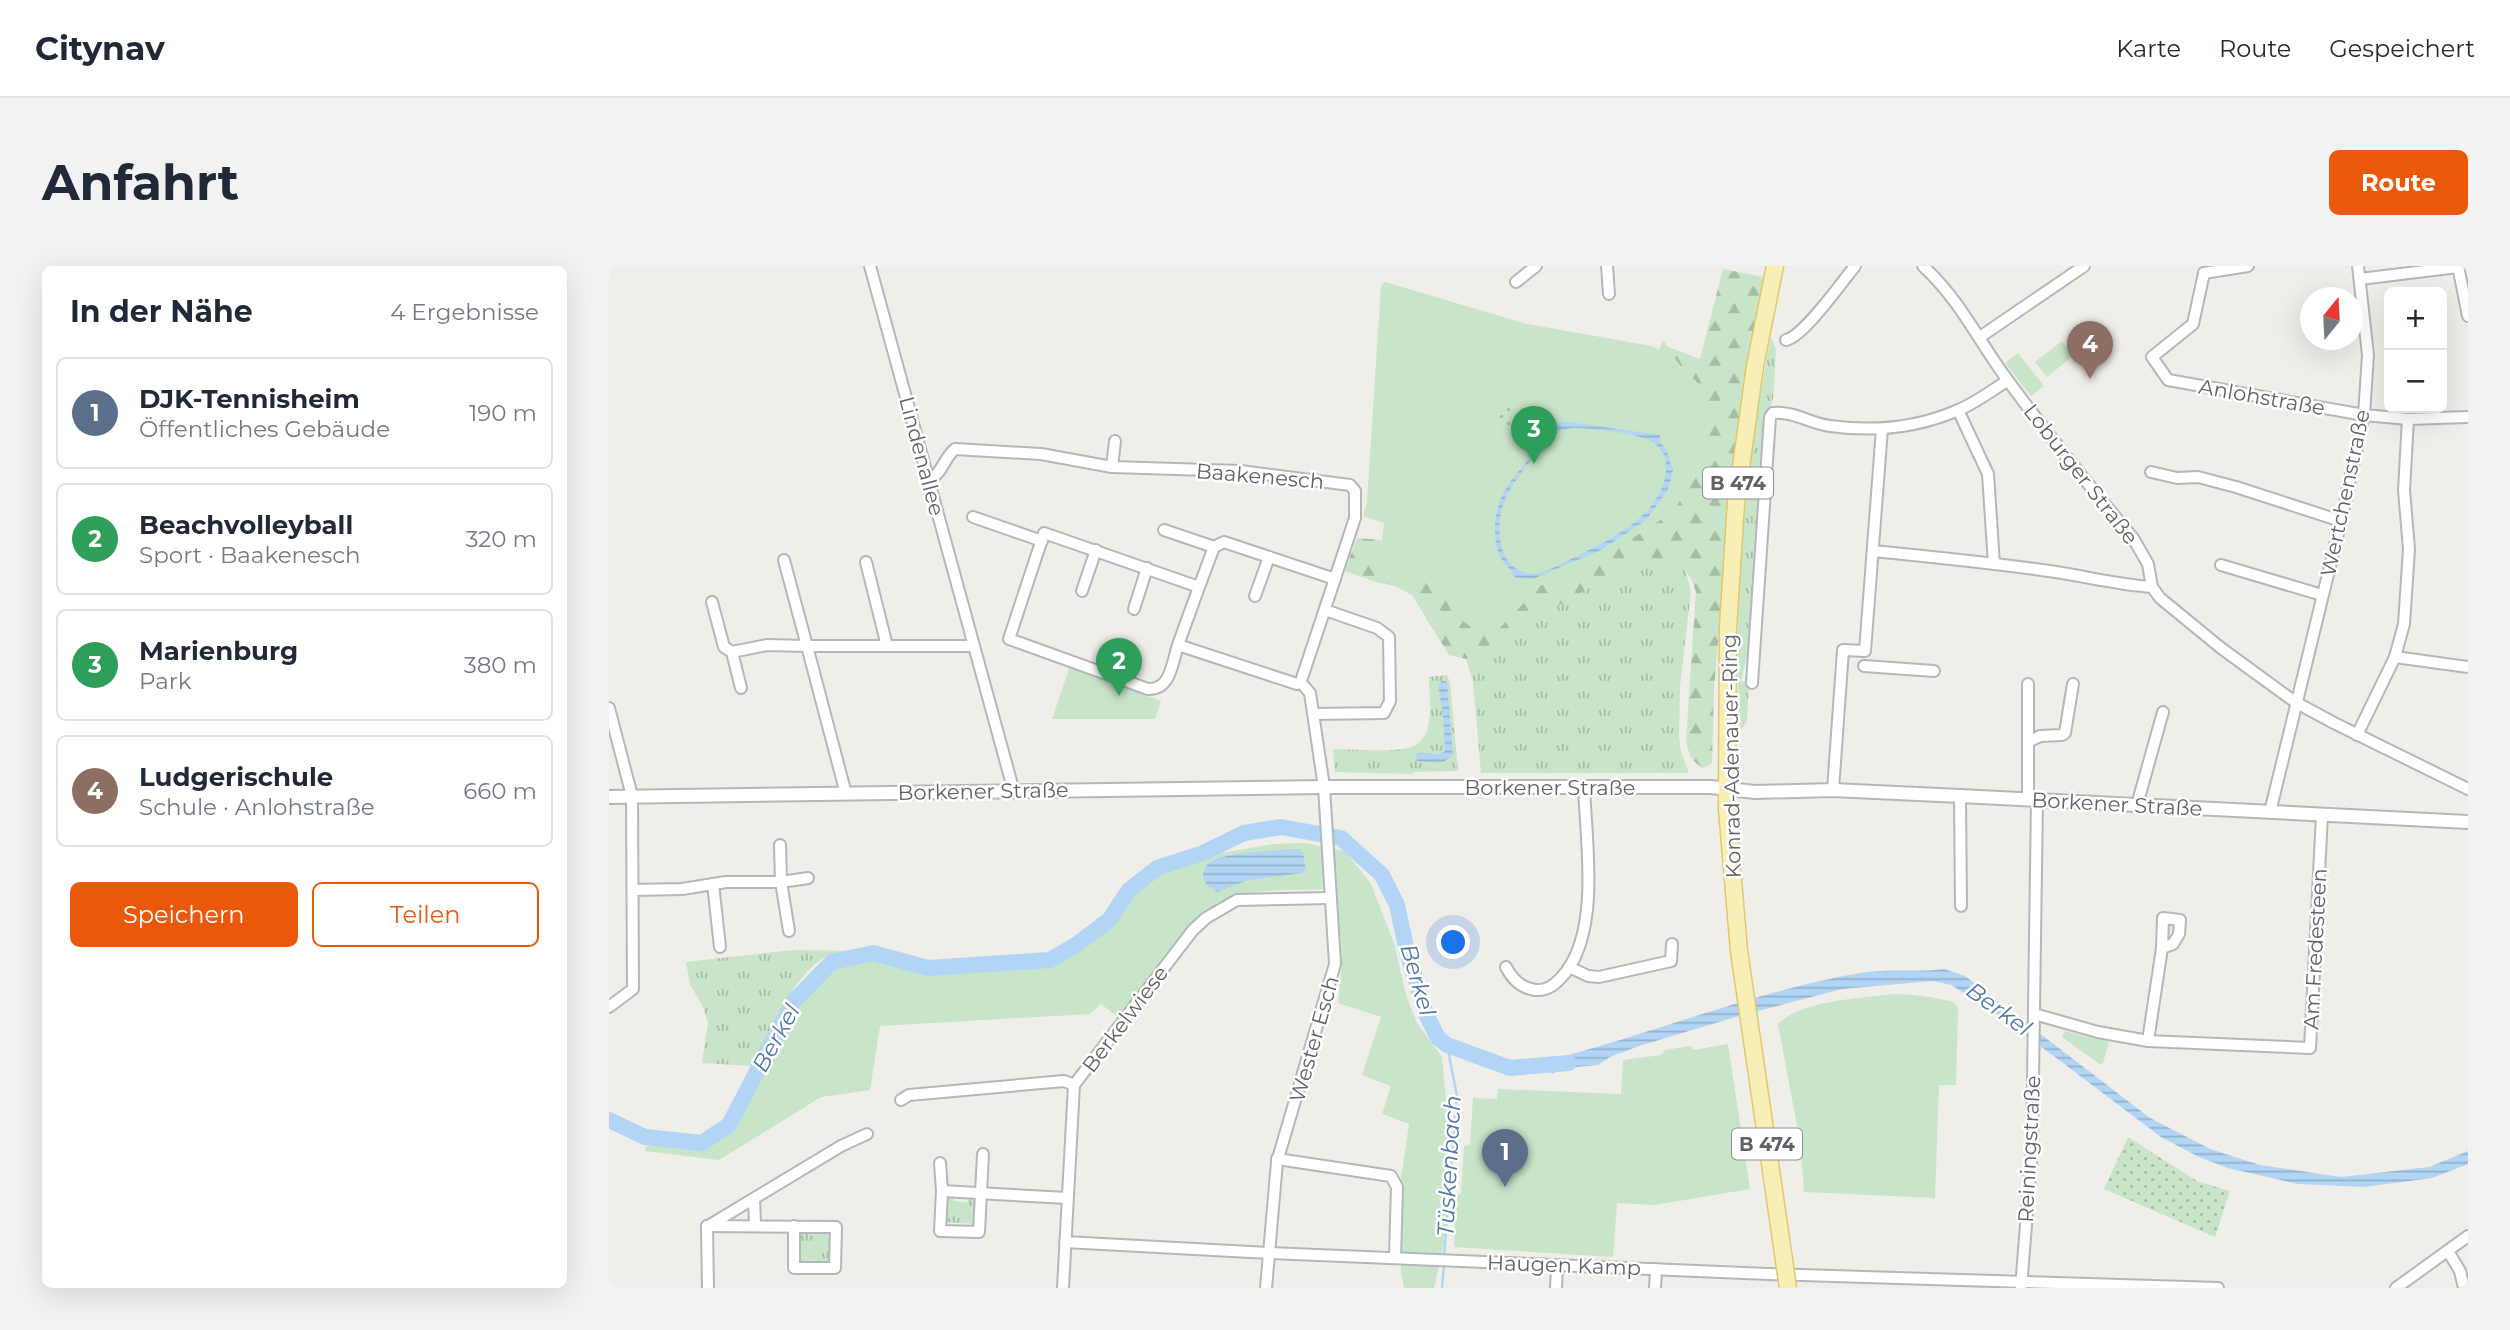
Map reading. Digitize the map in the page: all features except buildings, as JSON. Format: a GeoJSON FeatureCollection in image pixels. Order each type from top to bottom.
{"type":"FeatureCollection","features":[{"type":"Feature","properties":{"kind":"main road","name":"Konrad-Adenauer-Ring"},"geometry":{"type":"LineString","coordinates":[[1775,266],[1755,366],[1736,503],[1728,628],[1727,809],[1744,983],[1788,1288]]}},
{"type":"Feature","properties":{"kind":"street","name":"Lindenallee"},"geometry":{"type":"LineString","coordinates":[[870,266],[1014,792]]}},
{"type":"Feature","properties":{"kind":"street"},"geometry":{"type":"LineString","coordinates":[[1607,266],[1609,294]]}},
{"type":"Feature","properties":{"kind":"street"},"geometry":{"type":"LineString","coordinates":[[1786,340],[1793,339],[1803,329],[1855,266]]}},
{"type":"Feature","properties":{"kind":"street","name":"Loburger Straße"},"geometry":{"type":"LineString","coordinates":[[1923,266],[1943,285],[2007,381],[2133,538],[2148,564],[2152,587],[2160,598],[2295,702],[2468,789]]}},
{"type":"Feature","properties":{"kind":"street"},"geometry":{"type":"LineString","coordinates":[[1980,337],[2066,270],[2084,266]]}},
{"type":"Feature","properties":{"kind":"street"},"geometry":{"type":"LineString","coordinates":[[2202,269],[2248,266]]}},
{"type":"Feature","properties":{"kind":"street","name":"Wertchenstraße"},"geometry":{"type":"LineString","coordinates":[[2270,812],[2364,415],[2368,355],[2358,266]]}},
{"type":"Feature","properties":{"kind":"street"},"geometry":{"type":"LineString","coordinates":[[2360,279],[2419,269],[2458,266],[2468,316]]}},
{"type":"Feature","properties":{"kind":"street"},"geometry":{"type":"LineString","coordinates":[[1516,282],[1529,267]]}},
{"type":"Feature","properties":{"kind":"street","name":"Anlohstraße"},"geometry":{"type":"LineString","coordinates":[[2202,269],[2193,324],[2152,357],[2168,380],[2364,415],[2408,419],[2468,417]]}},
{"type":"Feature","properties":{"kind":"street"},"geometry":{"type":"LineString","coordinates":[[1752,683],[1768,423],[1773,413],[1783,412],[1828,426],[1882,429],[1911,426],[1958,410],[2007,381]]}},
{"type":"Feature","properties":{"kind":"street"},"geometry":{"type":"LineString","coordinates":[[1958,410],[1988,474],[1994,564]]}},
{"type":"Feature","properties":{"kind":"street"},"geometry":{"type":"LineString","coordinates":[[2357,735],[2395,657],[2404,624],[2409,550],[2405,490],[2408,419]]}},
{"type":"Feature","properties":{"kind":"street"},"geometry":{"type":"LineString","coordinates":[[1864,666],[1882,429]]}},
{"type":"Feature","properties":{"kind":"street"},"geometry":{"type":"LineString","coordinates":[[1112,467],[1115,441]]}},
{"type":"Feature","properties":{"kind":"street","name":"Baakenesch"},"geometry":{"type":"LineString","coordinates":[[929,480],[935,477],[955,444],[1041,454],[1112,467],[1240,471],[1350,485],[1355,491],[1355,518],[1301,682]]}},
{"type":"Feature","properties":{"kind":"street"},"geometry":{"type":"LineString","coordinates":[[2151,472],[2177,478],[2198,477],[2341,521]]}},
{"type":"Feature","properties":{"kind":"street"},"geometry":{"type":"LineString","coordinates":[[973,517],[1042,541]]}},
{"type":"Feature","properties":{"kind":"street"},"geometry":{"type":"LineString","coordinates":[[1164,530],[1214,547]]}},
{"type":"Feature","properties":{"kind":"street"},"geometry":{"type":"LineString","coordinates":[[1199,587],[1044,533],[1009,639],[1147,689],[1156,689],[1163,687],[1167,680],[1199,587],[1218,543],[1230,543],[1335,579]]}},
{"type":"Feature","properties":{"kind":"street"},"geometry":{"type":"LineString","coordinates":[[1082,591],[1096,551]]}},
{"type":"Feature","properties":{"kind":"street"},"geometry":{"type":"LineString","coordinates":[[1873,551],[1994,564],[2152,587]]}},
{"type":"Feature","properties":{"kind":"street"},"geometry":{"type":"LineString","coordinates":[[1255,596],[1269,556]]}},
{"type":"Feature","properties":{"kind":"street"},"geometry":{"type":"LineString","coordinates":[[784,560],[846,794]]}},
{"type":"Feature","properties":{"kind":"street"},"geometry":{"type":"LineString","coordinates":[[866,562],[887,646]]}},
{"type":"Feature","properties":{"kind":"street","name":"Wertchenstraße"},"geometry":{"type":"LineString","coordinates":[[2221,565],[2322,595]]}},
{"type":"Feature","properties":{"kind":"street"},"geometry":{"type":"LineString","coordinates":[[1134,609],[1147,568]]}},
{"type":"Feature","properties":{"kind":"street"},"geometry":{"type":"LineString","coordinates":[[712,602],[724,647],[731,652],[741,688]]}},
{"type":"Feature","properties":{"kind":"street"},"geometry":{"type":"LineString","coordinates":[[1314,714],[1384,713],[1390,701],[1389,638],[1377,628],[1325,610]]}},
{"type":"Feature","properties":{"kind":"street"},"geometry":{"type":"LineString","coordinates":[[731,652],[767,645],[973,646]]}},
{"type":"Feature","properties":{"kind":"street"},"geometry":{"type":"LineString","coordinates":[[1178,645],[1301,682],[1310,692],[1324,787]]}},
{"type":"Feature","properties":{"kind":"street"},"geometry":{"type":"LineString","coordinates":[[1833,790],[1843,650],[1865,651]]}},
{"type":"Feature","properties":{"kind":"street"},"geometry":{"type":"LineString","coordinates":[[2395,657],[2468,667]]}},
{"type":"Feature","properties":{"kind":"street"},"geometry":{"type":"LineString","coordinates":[[1842,665],[1934,671]]}},
{"type":"Feature","properties":{"kind":"street","name":"Reiningstraße"},"geometry":{"type":"LineString","coordinates":[[2021,1285],[2032,1149],[2034,1026],[2033,799],[2028,742],[2028,684]]}},
{"type":"Feature","properties":{"kind":"street"},"geometry":{"type":"LineString","coordinates":[[2028,742],[2035,737],[2065,733],[2073,684]]}},
{"type":"Feature","properties":{"kind":"street"},"geometry":{"type":"LineString","coordinates":[[609,708],[632,796],[633,890],[633,989],[609,1007]]}},
{"type":"Feature","properties":{"kind":"street"},"geometry":{"type":"LineString","coordinates":[[2137,805],[2163,712]]}},
{"type":"Feature","properties":{"kind":"street"},"geometry":{"type":"LineString","coordinates":[[1506,967],[1522,986],[1539,990],[1556,984],[1569,967],[1584,935],[1587,907],[1584,786]]}},
{"type":"Feature","properties":{"kind":"street","name":"Borkener Straße"},"geometry":{"type":"LineString","coordinates":[[609,797],[1584,786],[1755,792],[1833,790],[2468,822]]}},
{"type":"Feature","properties":{"kind":"street","name":"Wester Esch"},"geometry":{"type":"LineString","coordinates":[[1266,1288],[1277,1159],[1335,964],[1324,787]]}},
{"type":"Feature","properties":{"kind":"street"},"geometry":{"type":"LineString","coordinates":[[1960,796],[1961,906]]}},
{"type":"Feature","properties":{"kind":"street","name":"Am Fredesteen"},"geometry":{"type":"LineString","coordinates":[[2034,1014],[2098,1032],[2148,1041],[2310,1048],[2322,814]]}},
{"type":"Feature","properties":{"kind":"street"},"geometry":{"type":"LineString","coordinates":[[781,845],[781,882],[789,931]]}},
{"type":"Feature","properties":{"kind":"street"},"geometry":{"type":"LineString","coordinates":[[633,890],[682,889],[713,884],[781,882],[808,878]]}},
{"type":"Feature","properties":{"kind":"street"},"geometry":{"type":"LineString","coordinates":[[713,884],[720,947]]}},
{"type":"Feature","properties":{"kind":"street","name":"Berkelwiese"},"geometry":{"type":"LineString","coordinates":[[901,1100],[909,1095],[1064,1081],[1074,1086],[1193,930],[1206,918],[1237,900],[1330,898]]}},
{"type":"Feature","properties":{"kind":"street"},"geometry":{"type":"LineString","coordinates":[[1569,967],[1588,976],[1599,977],[1671,961],[1672,944]]}},
{"type":"Feature","properties":{"kind":"street"},"geometry":{"type":"LineString","coordinates":[[2148,1041],[2162,948]]}},
{"type":"Feature","properties":{"kind":"street"},"geometry":{"type":"LineString","coordinates":[[1063,1288],[1074,1086]]}},
{"type":"Feature","properties":{"kind":"street"},"geometry":{"type":"LineString","coordinates":[[708,1226],[841,1146],[867,1134]]}},
{"type":"Feature","properties":{"kind":"street"},"geometry":{"type":"LineString","coordinates":[[940,1163],[940,1230],[979,1232],[983,1154]]}},
{"type":"Feature","properties":{"kind":"street"},"geometry":{"type":"LineString","coordinates":[[1277,1159],[1391,1176],[1397,1187],[1395,1258]]}},
{"type":"Feature","properties":{"kind":"street"},"geometry":{"type":"LineString","coordinates":[[942,1191],[1067,1198]]}},
{"type":"Feature","properties":{"kind":"street"},"geometry":{"type":"LineString","coordinates":[[754,1199],[755,1225]]}},
{"type":"Feature","properties":{"kind":"street"},"geometry":{"type":"LineString","coordinates":[[708,1226],[755,1225],[836,1227],[835,1268],[794,1268],[794,1226]]}},
{"type":"Feature","properties":{"kind":"street"},"geometry":{"type":"LineString","coordinates":[[708,1226],[708,1288]]}},
{"type":"Feature","properties":{"kind":"street"},"geometry":{"type":"LineString","coordinates":[[2396,1288],[2468,1236]]}},
{"type":"Feature","properties":{"kind":"street","name":"Haugen Kamp"},"geometry":{"type":"LineString","coordinates":[[1065,1242],[1656,1269],[1883,1283],[2112,1283],[2218,1288]]}},
{"type":"Feature","properties":{"kind":"street"},"geometry":{"type":"LineString","coordinates":[[2448,1251],[2461,1271],[2464,1288],[2468,1288]]}},
{"type":"Feature","properties":{"kind":"street"},"geometry":{"type":"LineString","coordinates":[[1556,1288],[1557,1265]]}},
{"type":"Feature","properties":{"kind":"street"},"geometry":{"type":"LineString","coordinates":[[1655,1288],[1656,1269]]}},
{"type":"Feature","properties":{"kind":"green space"},"geometry":{"type":"Polygon","coordinates":[[[1723,269],[1768,278],[1730,501],[1714,689],[1712,763],[1703,768],[1691,757],[1686,741],[1696,592],[1691,578],[1676,559],[1634,562],[1466,659],[1449,655],[1412,595],[1395,586],[1345,571],[1357,538],[1382,540],[1379,575],[1447,585],[1456,598],[1464,621],[1531,593],[1541,585],[1556,582],[1605,556],[1674,511],[1705,454],[1701,386],[1683,370],[1666,346],[1700,359],[1723,269]]]}},
{"type":"Feature","properties":{"kind":"green space"},"geometry":{"type":"Polygon","coordinates":[[[1385,282],[1527,324],[1652,346],[1659,350],[1663,340],[1683,370],[1701,386],[1704,395],[1705,454],[1674,511],[1605,556],[1556,582],[1541,585],[1496,632],[1479,633],[1463,621],[1456,598],[1447,585],[1378,575],[1384,523],[1363,516],[1367,502],[1381,285],[1385,282]]]}},
{"type":"Feature","properties":{"kind":"green space"},"geometry":{"type":"Polygon","coordinates":[[[1771,337],[1776,350],[1773,399],[1763,427],[1748,651],[1741,681],[1749,683],[1747,723],[1740,730],[1739,582],[1754,434],[1771,337]]]}},
{"type":"Feature","properties":{"kind":"green space"},"geometry":{"type":"Polygon","coordinates":[[[2062,341],[2073,356],[2047,377],[2035,362],[2062,341]]]}},
{"type":"Feature","properties":{"kind":"green space"},"geometry":{"type":"Polygon","coordinates":[[[2018,353],[2044,386],[2031,396],[2005,363],[2018,353]]]}},
{"type":"Feature","properties":{"kind":"green space"},"geometry":{"type":"Polygon","coordinates":[[[1500,405],[1526,409],[1525,429],[1498,427],[1500,405]]]}},
{"type":"Feature","properties":{"kind":"green space"},"geometry":{"type":"Polygon","coordinates":[[[1676,559],[1685,569],[1691,591],[1680,686],[1679,737],[1689,773],[1481,773],[1473,682],[1466,659],[1634,562],[1676,559]]]}},
{"type":"Feature","properties":{"kind":"green space"},"geometry":{"type":"Polygon","coordinates":[[[1070,666],[1161,701],[1155,719],[1052,719],[1070,666]]]}},
{"type":"Feature","properties":{"kind":"green space"},"geometry":{"type":"Polygon","coordinates":[[[1447,675],[1450,682],[1458,771],[1413,774],[1335,772],[1333,749],[1394,750],[1411,747],[1420,742],[1429,721],[1429,677],[1447,675]]]}},
{"type":"Feature","properties":{"kind":"green space"},"geometry":{"type":"Polygon","coordinates":[[[1305,843],[1345,851],[1371,884],[1394,943],[1406,995],[1417,1023],[1442,1057],[1450,1143],[1444,1243],[1434,1288],[1404,1288],[1401,1270],[1403,1200],[1400,1185],[1409,1124],[1382,1114],[1391,1086],[1362,1075],[1381,1017],[1338,1003],[1342,962],[1337,889],[1254,893],[1232,898],[1217,906],[1194,922],[1118,1017],[1101,1004],[1090,1014],[880,1026],[870,1090],[821,1097],[719,1160],[645,1151],[646,1146],[702,1146],[733,1125],[796,1005],[831,967],[871,957],[926,971],[1004,969],[1052,964],[1112,922],[1131,891],[1155,872],[1203,856],[1274,844],[1305,843]]]}},
{"type":"Feature","properties":{"kind":"green space"},"geometry":{"type":"Polygon","coordinates":[[[794,950],[868,951],[825,957],[802,977],[783,1006],[753,1066],[702,1063],[708,1023],[703,1007],[690,984],[686,962],[794,950]]]}},
{"type":"Feature","properties":{"kind":"green space"},"geometry":{"type":"Polygon","coordinates":[[[1892,994],[1954,1002],[1958,1009],[1956,1085],[1939,1085],[1935,1198],[1804,1192],[1800,1142],[1778,1024],[1788,1016],[1816,1005],[1892,994]]]}},
{"type":"Feature","properties":{"kind":"green space"},"geometry":{"type":"Polygon","coordinates":[[[2064,1031],[2109,1042],[2103,1063],[2101,1065],[2062,1037],[2064,1031]]]}},
{"type":"Feature","properties":{"kind":"green space"},"geometry":{"type":"Polygon","coordinates":[[[1728,1044],[1750,1189],[1655,1205],[1617,1203],[1613,1257],[1454,1247],[1456,1194],[1461,1194],[1464,1146],[1470,1145],[1473,1098],[1497,1099],[1498,1089],[1621,1094],[1623,1060],[1661,1055],[1665,1050],[1690,1046],[1694,1050],[1728,1044]]]}},
{"type":"Feature","properties":{"kind":"green space"},"geometry":{"type":"Polygon","coordinates":[[[2128,1137],[2197,1181],[2230,1191],[2215,1237],[2104,1189],[2128,1137]]]}},
{"type":"Feature","properties":{"kind":"green space"},"geometry":{"type":"Polygon","coordinates":[[[953,1196],[954,1201],[968,1202],[970,1197],[976,1199],[976,1224],[944,1222],[945,1200],[953,1196]]]}},
{"type":"Feature","properties":{"kind":"green space"},"geometry":{"type":"Polygon","coordinates":[[[798,1229],[832,1230],[831,1266],[798,1263],[798,1229]]]}},
{"type":"Feature","properties":{"kind":"water"},"geometry":{"type":"Polygon","coordinates":[[[1569,422],[1660,435],[1660,442],[1666,449],[1673,470],[1668,490],[1646,520],[1601,550],[1533,579],[1517,578],[1511,574],[1512,571],[1497,549],[1497,512],[1509,484],[1545,438],[1551,423],[1569,422]],[[1572,428],[1559,432],[1536,454],[1509,492],[1502,509],[1499,531],[1504,552],[1516,569],[1526,573],[1549,569],[1619,533],[1644,514],[1663,486],[1666,464],[1657,445],[1630,434],[1572,428]]]}},
{"type":"Feature","properties":{"kind":"water"},"geometry":{"type":"Polygon","coordinates":[[[1442,680],[1447,682],[1453,754],[1441,762],[1417,761],[1415,754],[1438,754],[1445,751],[1443,713],[1438,687],[1442,680]]]}},
{"type":"Feature","properties":{"kind":"water"},"geometry":{"type":"Polygon","coordinates":[[[1299,849],[1303,853],[1306,870],[1302,873],[1248,880],[1217,892],[1208,886],[1204,879],[1206,866],[1217,859],[1253,852],[1299,849]]]}},
{"type":"Feature","properties":{"kind":"water"},"geometry":{"type":"Polygon","coordinates":[[[1944,969],[1965,976],[2150,1118],[2210,1149],[2260,1165],[2341,1177],[2429,1167],[2468,1151],[2468,1164],[2432,1178],[2364,1187],[2298,1184],[2228,1168],[2199,1157],[2161,1137],[1999,1015],[1951,985],[1933,981],[1842,989],[1639,1046],[1610,1057],[1598,1065],[1566,1068],[1552,1074],[1546,1061],[1815,982],[1865,972],[1944,969]]]}},
{"type":"Feature","properties":{"kind":"waterway","name":"Berkel"},"geometry":{"type":"LineString","coordinates":[[609,1120],[645,1137],[702,1143],[729,1125],[793,1002],[832,962],[873,953],[928,968],[1050,960],[1076,945],[1109,920],[1129,890],[1157,868],[1203,853],[1244,833],[1281,827],[1341,838],[1382,875],[1397,905],[1407,952],[1426,1014],[1438,1038],[1447,1045],[1510,1068],[1569,1063]]}},
{"type":"Feature","properties":{"kind":"waterway","name":"Tüskenbach"},"geometry":{"type":"LineString","coordinates":[[1444,1257],[1457,1096],[1447,1045]]}},
{"type":"Feature","properties":{"kind":"waterway","name":"Tüskenbach"},"geometry":{"type":"LineString","coordinates":[[1442,1288],[1444,1263]]}},
{"type":"Feature","properties":{"kind":"place","name":"Ludgerischule"},"geometry":{"type":"Point","coordinates":[2090,379]}},
{"type":"Feature","properties":{"kind":"place","name":"Marienburg"},"geometry":{"type":"Point","coordinates":[1534,464]}},
{"type":"Feature","properties":{"kind":"place","name":"Beachvolleyball"},"geometry":{"type":"Point","coordinates":[1119,696]}},
{"type":"Feature","properties":{"kind":"place","name":"DJK-Tennisheim"},"geometry":{"type":"Point","coordinates":[1505,1187]}}]}
